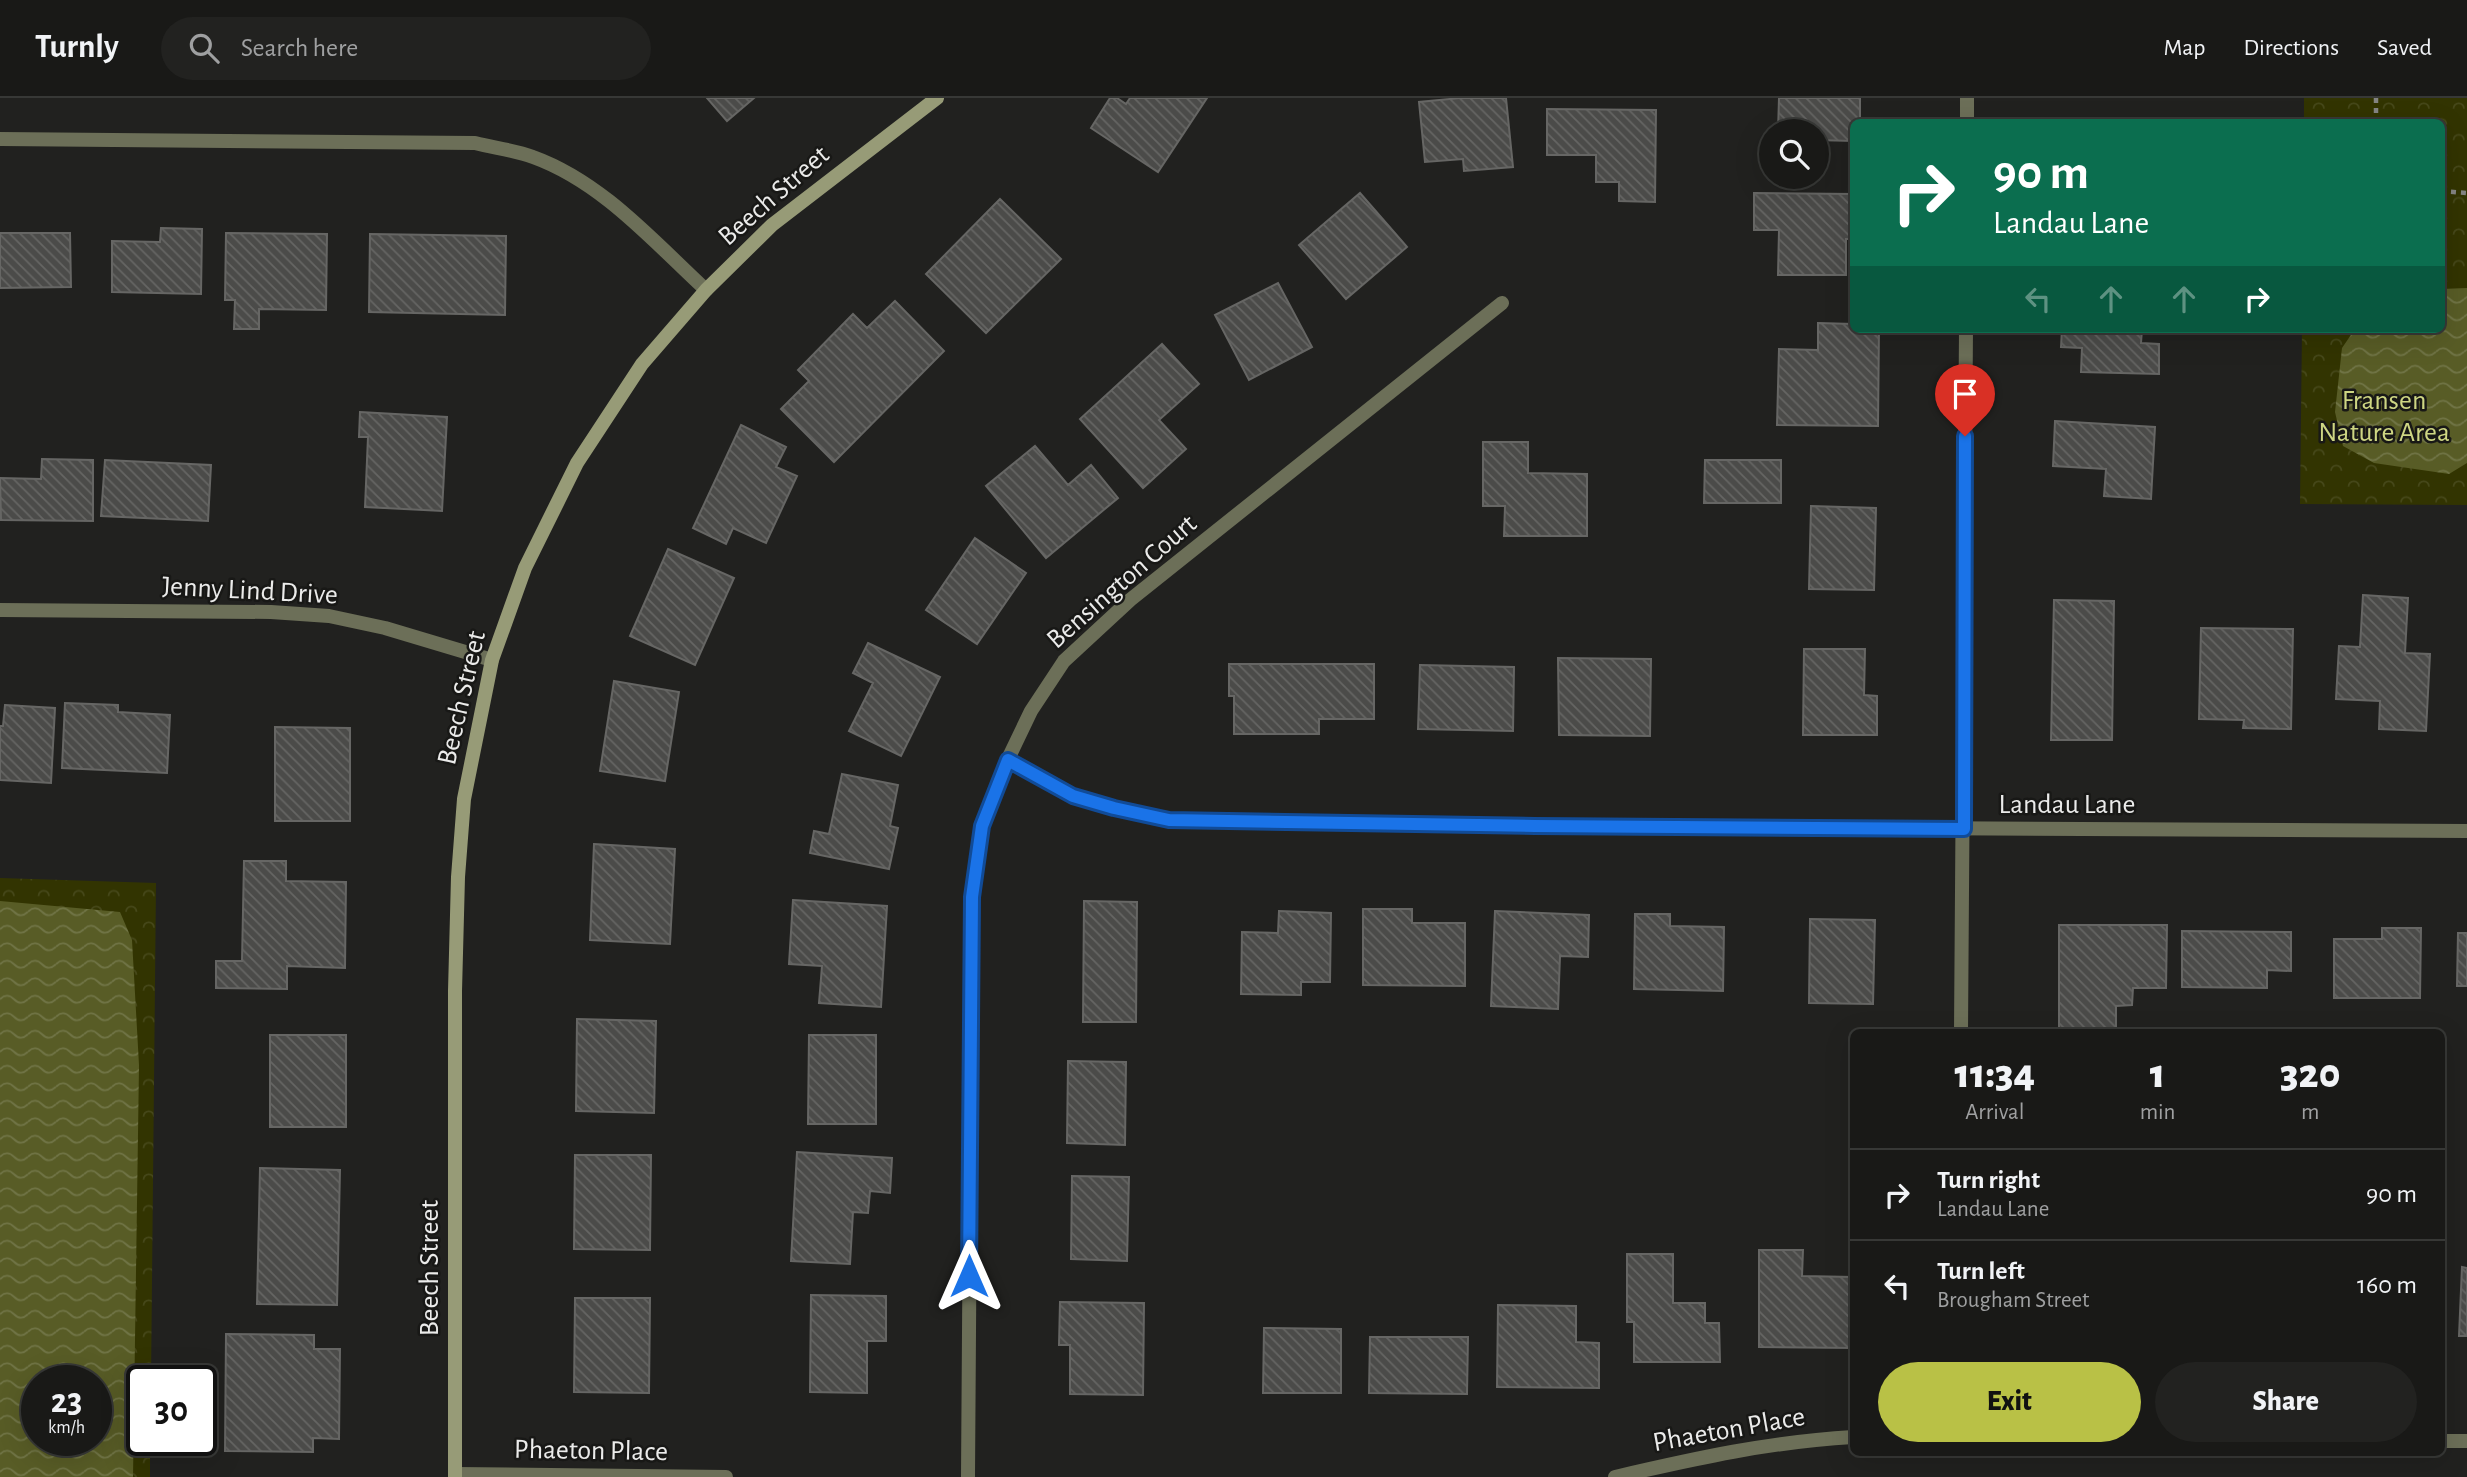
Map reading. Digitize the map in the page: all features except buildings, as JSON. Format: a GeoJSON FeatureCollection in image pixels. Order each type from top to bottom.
{"type":"FeatureCollection","features":[{"type":"Feature","properties":{"kind":"street","name":"Beech Street"},"geometry":{"type":"LineString","coordinates":[[455,1476],[455,991],[458,877],[464,799],[492,660],[525,568],[577,463],[642,364],[706,290],[772,225],[937,98]]}},
{"type":"Feature","properties":{"kind":"street"},"geometry":{"type":"LineString","coordinates":[[1967,98],[1967,119]]}},
{"type":"Feature","properties":{"kind":"street"},"geometry":{"type":"LineString","coordinates":[[0,139],[475,143],[533,156],[588,184],[706,290]]}},
{"type":"Feature","properties":{"kind":"street","name":"Bensington Court"},"geometry":{"type":"LineString","coordinates":[[968,1477],[972,897],[982,826],[1008,760],[1031,711],[1065,661],[1130,600],[1502,303]]}},
{"type":"Feature","properties":{"kind":"street"},"geometry":{"type":"LineString","coordinates":[[1961,1029],[1966,333]]}},
{"type":"Feature","properties":{"kind":"street","name":"Jenny Lind Drive"},"geometry":{"type":"LineString","coordinates":[[0,610],[271,612],[329,616],[385,628],[492,660]]}},
{"type":"Feature","properties":{"kind":"street","name":"Landau Lane"},"geometry":{"type":"LineString","coordinates":[[1008,760],[1073,796],[1169,820],[1548,826],[2467,831]]}},
{"type":"Feature","properties":{"kind":"street","name":"Phaeton Place"},"geometry":{"type":"LineString","coordinates":[[1615,1477],[1720,1452],[1795,1440],[1850,1437]]}},
{"type":"Feature","properties":{"kind":"street"},"geometry":{"type":"LineString","coordinates":[[2445,1441],[2467,1441]]}},
{"type":"Feature","properties":{"kind":"street","name":"Phaeton Place"},"geometry":{"type":"LineString","coordinates":[[455,1476],[726,1477]]}},
{"type":"Feature","properties":{"kind":"path"},"geometry":{"type":"LineString","coordinates":[[2376,98],[2376,119]]}},
{"type":"Feature","properties":{"kind":"path"},"geometry":{"type":"LineString","coordinates":[[2445,191],[2467,193]]}},
{"type":"Feature","properties":{"kind":"green space","name":"Fransen Nature Area"},"geometry":{"type":"Polygon","coordinates":[[[2304,98],[2467,98],[2467,505],[2300,504],[2302,333],[2445,333],[2445,119],[2304,119],[2304,98]]]}},
{"type":"Feature","properties":{"kind":"green space"},"geometry":{"type":"Polygon","coordinates":[[[0,878],[156,883],[151,1365],[126,1365],[126,1456],[150,1456],[150,1477],[0,1477],[0,878]]]}},
{"type":"Feature","properties":{"kind":"water"},"geometry":{"type":"Polygon","coordinates":[[[2467,288],[2467,463],[2449,474],[2374,463],[2343,446],[2335,412],[2342,348],[2352,333],[2445,333],[2445,289],[2467,288]]]}},
{"type":"Feature","properties":{"kind":"water"},"geometry":{"type":"Polygon","coordinates":[[[0,901],[120,912],[132,940],[139,1065],[135,1365],[126,1365],[126,1456],[133,1456],[133,1477],[0,1477],[0,901]]]}},
{"type":"Feature","properties":{"kind":"route"},"geometry":{"type":"LineString","coordinates":[[969,1276],[972,897],[982,826],[1008,760],[1073,796],[1169,820],[1964,829],[1965,436]]}}]}
